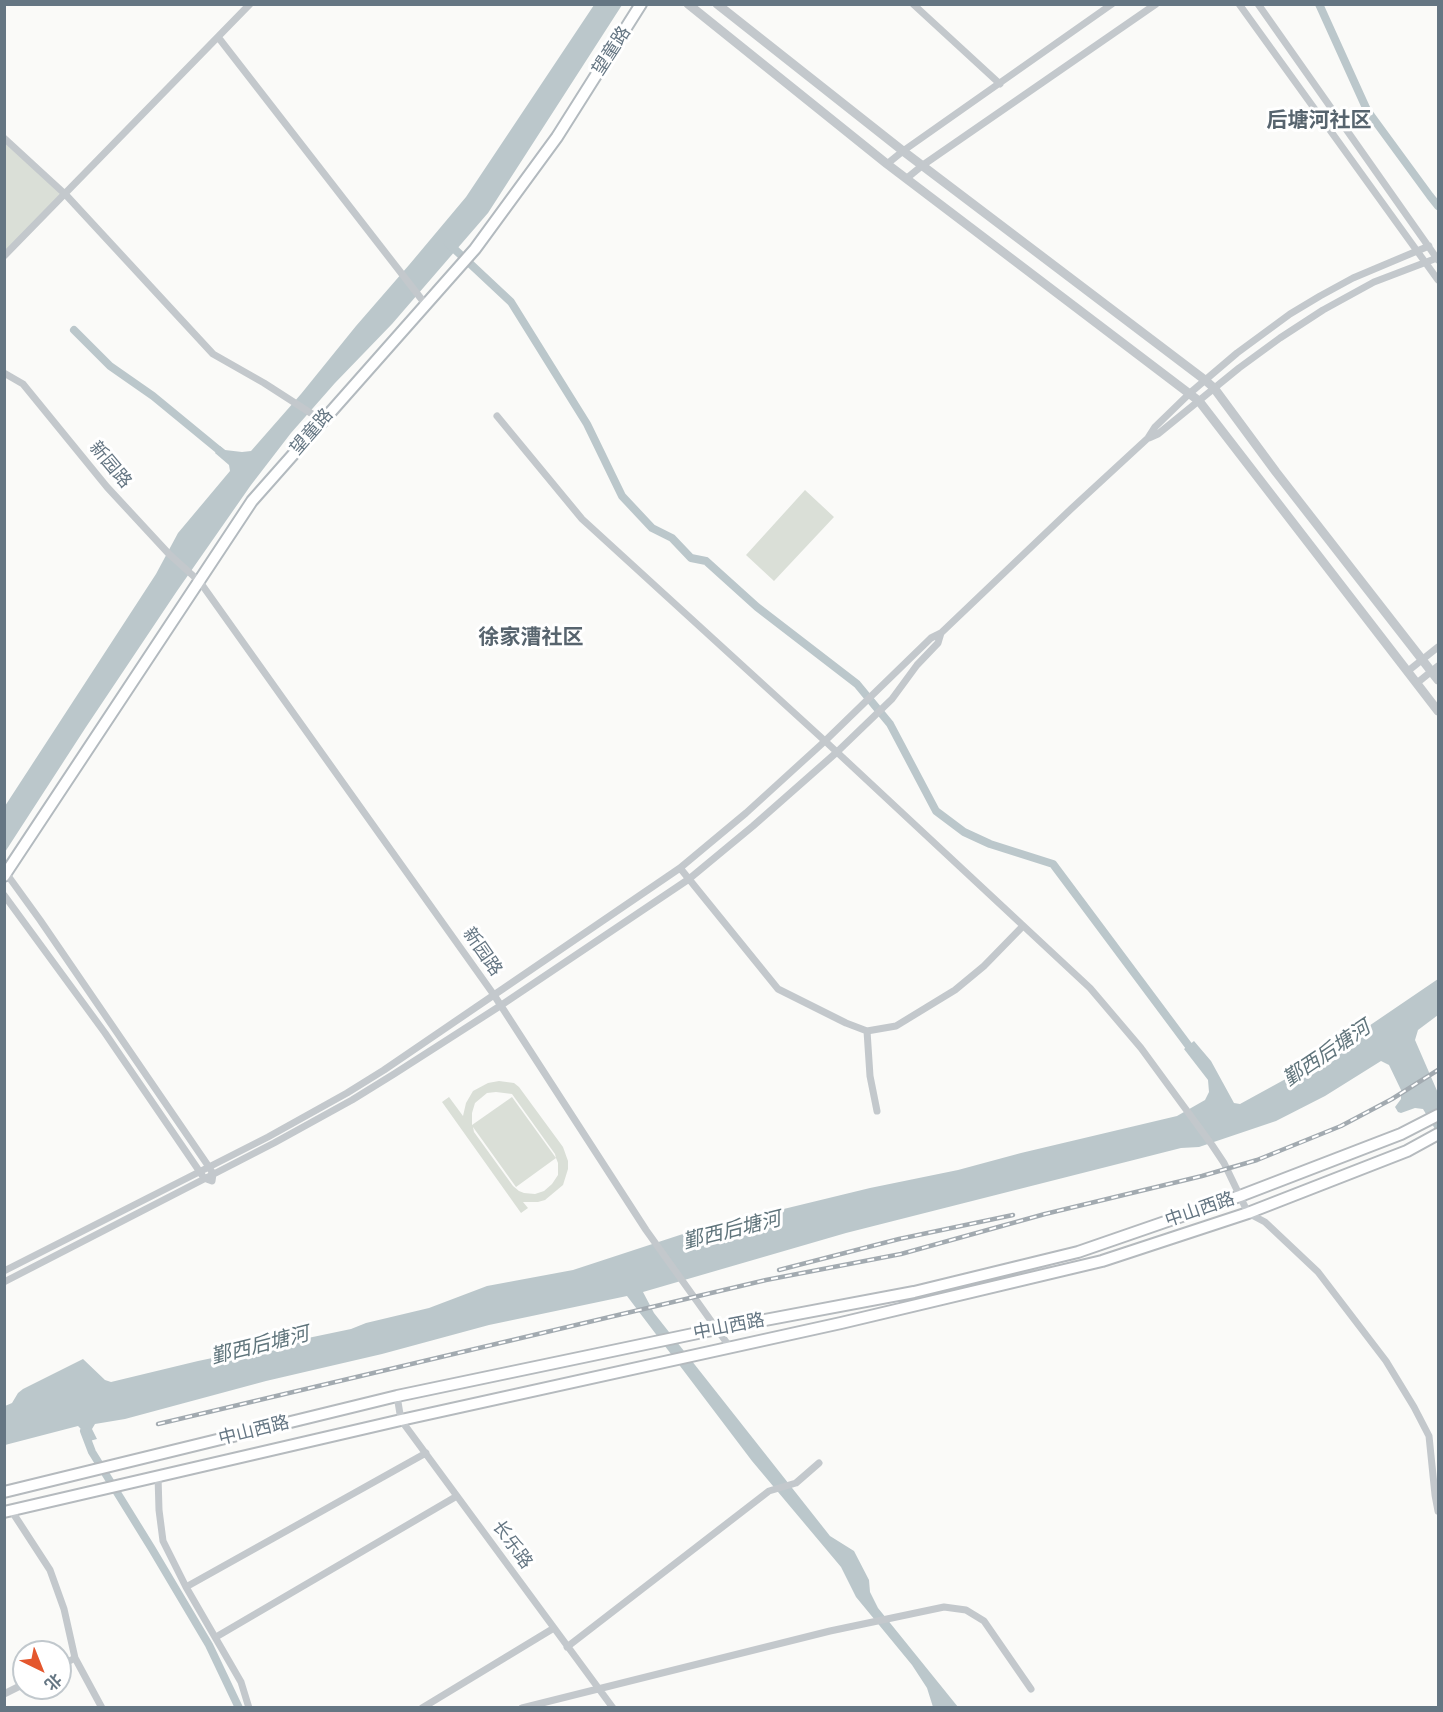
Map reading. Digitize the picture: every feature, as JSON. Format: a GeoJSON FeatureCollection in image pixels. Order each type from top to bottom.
{"type":"FeatureCollection","features":[{"type":"Feature","properties":{"kind":"main road","name":"望童路"},"geometry":{"type":"LineString","coordinates":[[5,874],[196,579],[252,501],[476,249],[556,137],[641,4]]}},
{"type":"Feature","properties":{"kind":"main road","name":"中山西路"},"geometry":{"type":"LineString","coordinates":[[4,1492],[397,1396],[717,1329],[914,1292],[1078,1252],[1240,1196],[1401,1134],[1438,1115]]}},
{"type":"Feature","properties":{"kind":"main road","name":"中山西路"},"geometry":{"type":"LineString","coordinates":[[8,1511],[401,1420],[852,1320],[1102,1261],[1248,1213],[1407,1151],[1438,1134]]}},
{"type":"Feature","properties":{"kind":"street"},"geometry":{"type":"LineString","coordinates":[[4,256],[250,4]]}},
{"type":"Feature","properties":{"kind":"street"},"geometry":{"type":"LineString","coordinates":[[688,4],[887,164],[1190,393],[1438,711]]}},
{"type":"Feature","properties":{"kind":"street"},"geometry":{"type":"LineString","coordinates":[[717,4],[903,151],[1214,388],[1276,472],[1422,659],[1435,669],[1438,680]]}},
{"type":"Feature","properties":{"kind":"street"},"geometry":{"type":"LineString","coordinates":[[913,4],[1000,84]]}},
{"type":"Feature","properties":{"kind":"street"},"geometry":{"type":"LineString","coordinates":[[887,164],[1112,4]]}},
{"type":"Feature","properties":{"kind":"street"},"geometry":{"type":"LineString","coordinates":[[907,178],[922,165],[1156,4]]}},
{"type":"Feature","properties":{"kind":"street"},"geometry":{"type":"LineString","coordinates":[[1239,4],[1438,280]]}},
{"type":"Feature","properties":{"kind":"street"},"geometry":{"type":"LineString","coordinates":[[1148,438],[1158,434],[1280,338],[1323,310],[1374,282],[1438,259],[1258,4]]}},
{"type":"Feature","properties":{"kind":"street"},"geometry":{"type":"LineString","coordinates":[[218,38],[426,305]]}},
{"type":"Feature","properties":{"kind":"street"},"geometry":{"type":"LineString","coordinates":[[4,138],[66,195],[213,354],[322,421]]}},
{"type":"Feature","properties":{"kind":"street"},"geometry":{"type":"LineString","coordinates":[[4,1282],[202,1175],[209,1167],[347,1093],[680,868],[746,813],[825,741],[931,638],[941,633],[1071,508],[1148,438],[1155,427],[1190,393],[1237,353],[1290,314],[1353,278],[1430,246]]}},
{"type":"Feature","properties":{"kind":"street","name":"新园路"},"geometry":{"type":"LineString","coordinates":[[4,373],[23,384],[107,487],[196,579],[494,995],[646,1230],[729,1346]]}},
{"type":"Feature","properties":{"kind":"street"},"geometry":{"type":"LineString","coordinates":[[497,416],[582,519],[1090,988],[1141,1048],[1184,1104],[1224,1163],[1248,1213],[1265,1222],[1318,1272],[1386,1360],[1429,1436],[1438,1511]]}},
{"type":"Feature","properties":{"kind":"street"},"geometry":{"type":"LineString","coordinates":[[4,1271],[202,1175],[213,1174],[352,1100],[501,1006],[689,879],[753,826],[868,723],[892,699],[917,665],[938,643],[941,633]]}},
{"type":"Feature","properties":{"kind":"street"},"geometry":{"type":"LineString","coordinates":[[1408,671],[1438,647]]}},
{"type":"Feature","properties":{"kind":"street"},"geometry":{"type":"LineString","coordinates":[[1417,683],[1435,669]]}},
{"type":"Feature","properties":{"kind":"street"},"geometry":{"type":"LineString","coordinates":[[680,868],[778,988],[846,1023],[867,1031],[896,1026],[955,990],[984,966],[1023,926]]}},
{"type":"Feature","properties":{"kind":"street"},"geometry":{"type":"LineString","coordinates":[[5,874],[213,1174]]}},
{"type":"Feature","properties":{"kind":"street"},"geometry":{"type":"LineString","coordinates":[[4,895],[105,1033],[202,1175]]}},
{"type":"Feature","properties":{"kind":"street"},"geometry":{"type":"LineString","coordinates":[[867,1031],[870,1076],[877,1111]]}},
{"type":"Feature","properties":{"kind":"street","name":"长乐路"},"geometry":{"type":"LineString","coordinates":[[397,1396],[401,1420],[613,1707]]}},
{"type":"Feature","properties":{"kind":"street"},"geometry":{"type":"LineString","coordinates":[[186,1587],[426,1453]]}},
{"type":"Feature","properties":{"kind":"street"},"geometry":{"type":"LineString","coordinates":[[567,1647],[770,1491],[796,1483],[819,1463]]}},
{"type":"Feature","properties":{"kind":"street"},"geometry":{"type":"LineString","coordinates":[[158,1476],[163,1541],[186,1587],[242,1682],[249,1707]]}},
{"type":"Feature","properties":{"kind":"street"},"geometry":{"type":"LineString","coordinates":[[216,1637],[457,1496]]}},
{"type":"Feature","properties":{"kind":"street"},"geometry":{"type":"LineString","coordinates":[[8,1511],[50,1570],[64,1609],[75,1658],[102,1707]]}},
{"type":"Feature","properties":{"kind":"street"},"geometry":{"type":"LineString","coordinates":[[522,1707],[830,1631],[944,1607],[966,1610],[984,1620],[1031,1689]]}},
{"type":"Feature","properties":{"kind":"street"},"geometry":{"type":"LineString","coordinates":[[422,1707],[554,1628]]}},
{"type":"Feature","properties":{"kind":"shaded area"},"geometry":{"type":"Polygon","coordinates":[[[5,143],[63,195],[5,252],[5,143]]]}},
{"type":"Feature","properties":{"kind":"shaded area"},"geometry":{"type":"Polygon","coordinates":[[[805,490],[834,517],[774,581],[746,555],[805,490]]]}},
{"type":"Feature","properties":{"kind":"shaded area"},"geometry":{"type":"Polygon","coordinates":[[[499,1081],[514,1083],[519,1087],[563,1147],[568,1161],[563,1185],[545,1200],[523,1202],[528,1208],[521,1213],[442,1102],[449,1097],[463,1116],[466,1103],[473,1091],[488,1083],[499,1081]],[[487,1093],[475,1103],[472,1125],[512,1097],[556,1158],[512,1094],[487,1093]],[[473,1127],[474,1132],[519,1191],[535,1194],[544,1191],[558,1175],[556,1158],[516,1187],[473,1127]]]}},
{"type":"Feature","properties":{"kind":"water"},"geometry":{"type":"Polygon","coordinates":[[[594,5],[622,5],[488,213],[392,324],[291,433],[251,485],[177,591],[5,852],[5,806],[156,574],[178,533],[230,471],[229,465],[215,453],[220,446],[225,450],[251,451],[301,394],[466,197],[594,5]]]}},
{"type":"Feature","properties":{"kind":"water","name":"鄞西后塘河"},"geometry":{"type":"Polygon","coordinates":[[[1438,979],[1438,1015],[1418,1030],[1415,1040],[1438,1093],[1438,1134],[1423,1109],[1415,1108],[1398,1112],[1395,1107],[1401,1099],[1401,1090],[1389,1065],[1381,1061],[1325,1096],[1276,1121],[1199,1147],[1181,1148],[846,1233],[643,1292],[654,1313],[830,1536],[854,1551],[869,1580],[870,1592],[878,1608],[958,1707],[933,1707],[927,1688],[912,1665],[856,1597],[841,1567],[752,1461],[627,1296],[489,1325],[125,1419],[95,1424],[92,1429],[97,1439],[86,1442],[83,1431],[78,1426],[5,1445],[5,1406],[12,1403],[23,1389],[83,1359],[105,1380],[111,1382],[351,1329],[366,1323],[429,1308],[487,1286],[573,1270],[689,1232],[870,1188],[958,1170],[1177,1116],[1205,1100],[1209,1092],[1208,1080],[1184,1049],[1194,1041],[1211,1061],[1234,1103],[1240,1104],[1313,1064],[1438,979]]]}},
{"type":"Feature","properties":{"kind":"waterway"},"geometry":{"type":"LineString","coordinates":[[1319,4],[1367,110],[1438,206]]}},
{"type":"Feature","properties":{"kind":"waterway"},"geometry":{"type":"LineString","coordinates":[[448,243],[511,302],[587,424],[622,496],[652,528],[672,538],[691,558],[706,561],[757,607],[857,684],[890,724],[936,811],[964,832],[990,844],[1053,864],[1194,1053]]}},
{"type":"Feature","properties":{"kind":"waterway"},"geometry":{"type":"LineString","coordinates":[[74,330],[110,366],[153,396],[226,456]]}},
{"type":"Feature","properties":{"kind":"waterway"},"geometry":{"type":"LineString","coordinates":[[84,1431],[92,1452],[209,1645],[239,1708]]}},
{"type":"Feature","properties":{"kind":"railway"},"geometry":{"type":"LineString","coordinates":[[158,1424],[766,1280],[901,1254],[1045,1214],[1202,1176],[1257,1160],[1341,1126],[1392,1099],[1438,1070]]}},
{"type":"Feature","properties":{"kind":"railway"},"geometry":{"type":"LineString","coordinates":[[779,1270],[899,1239],[1013,1215]]}},
{"type":"Feature","properties":{"kind":"district","name":"后塘河社区"},"geometry":{"type":"Point","coordinates":[1319,121]}},
{"type":"Feature","properties":{"kind":"district","name":"徐家漕社区"},"geometry":{"type":"Point","coordinates":[531,638]}}]}
